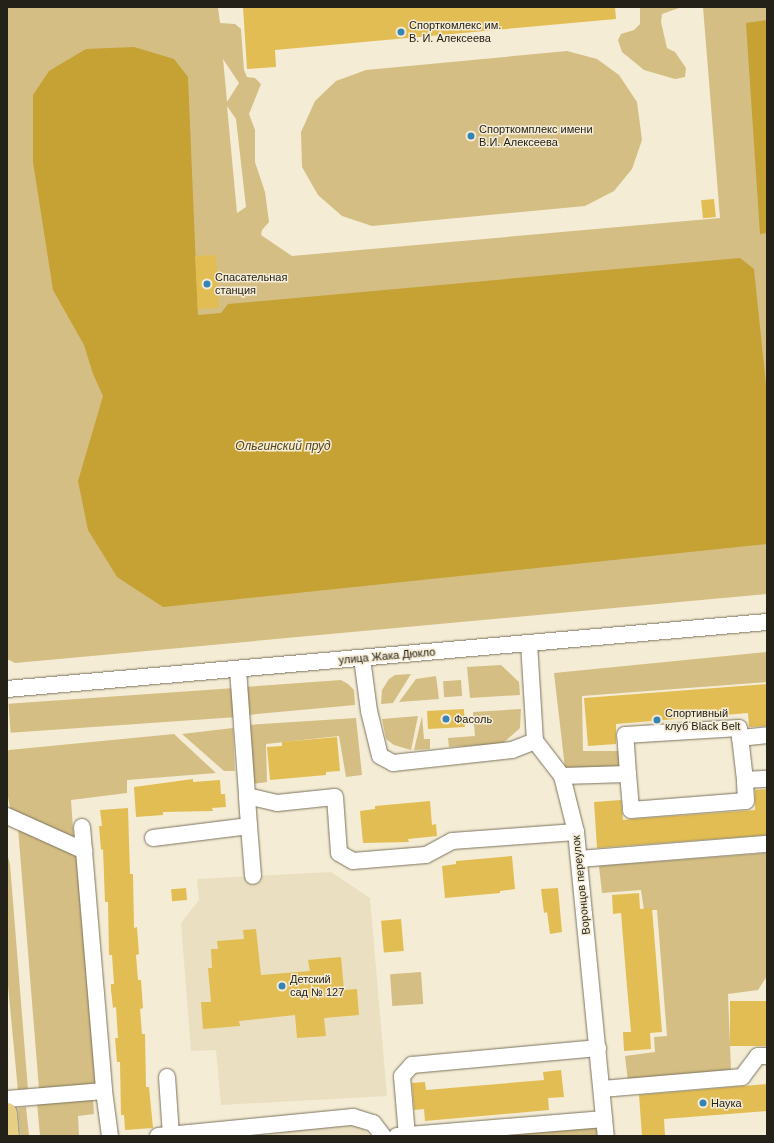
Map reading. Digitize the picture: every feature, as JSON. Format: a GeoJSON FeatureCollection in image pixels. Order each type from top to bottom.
{"type":"FeatureCollection","features":[{"type":"Feature","properties":{"kind":"main road"},"geometry":{"type":"LineString","coordinates":[[7,1113],[9,1136]]}},
{"type":"Feature","properties":{"kind":"street","name":"улица Жака Дюкло"},"geometry":{"type":"LineString","coordinates":[[7,689],[767,622]]}},
{"type":"Feature","properties":{"kind":"street"},"geometry":{"type":"LineString","coordinates":[[362,658],[369,711],[380,756],[393,763],[512,750],[535,741],[529,643]]}},
{"type":"Feature","properties":{"kind":"street"},"geometry":{"type":"LineString","coordinates":[[238,669],[253,876]]}},
{"type":"Feature","properties":{"kind":"street"},"geometry":{"type":"LineString","coordinates":[[739,728],[746,801],[632,810],[628,774],[625,735],[739,728]]}},
{"type":"Feature","properties":{"kind":"street"},"geometry":{"type":"LineString","coordinates":[[740,738],[767,735]]}},
{"type":"Feature","properties":{"kind":"street","name":"Воронцов переулок"},"geometry":{"type":"LineString","coordinates":[[535,741],[562,776],[576,832],[606,1136]]}},
{"type":"Feature","properties":{"kind":"street"},"geometry":{"type":"LineString","coordinates":[[562,776],[628,774]]}},
{"type":"Feature","properties":{"kind":"street"},"geometry":{"type":"LineString","coordinates":[[744,780],[767,780]]}},
{"type":"Feature","properties":{"kind":"street"},"geometry":{"type":"LineString","coordinates":[[247,796],[277,803],[335,797],[339,853],[353,861],[426,855],[452,841],[576,832]]}},
{"type":"Feature","properties":{"kind":"street"},"geometry":{"type":"LineString","coordinates":[[7,816],[84,851]]}},
{"type":"Feature","properties":{"kind":"street"},"geometry":{"type":"LineString","coordinates":[[153,838],[249,826]]}},
{"type":"Feature","properties":{"kind":"street"},"geometry":{"type":"LineString","coordinates":[[82,827],[104,1091],[110,1136]]}},
{"type":"Feature","properties":{"kind":"street"},"geometry":{"type":"LineString","coordinates":[[579,859],[767,844]]}},
{"type":"Feature","properties":{"kind":"street"},"geometry":{"type":"LineString","coordinates":[[407,1136],[402,1076],[412,1065],[598,1048]]}},
{"type":"Feature","properties":{"kind":"street"},"geometry":{"type":"LineString","coordinates":[[602,1089],[742,1077],[758,1056],[767,1056]]}},
{"type":"Feature","properties":{"kind":"street"},"geometry":{"type":"LineString","coordinates":[[167,1077],[164,1136],[354,1118],[372,1123],[383,1136]]}},
{"type":"Feature","properties":{"kind":"street"},"geometry":{"type":"LineString","coordinates":[[7,1099],[104,1091]]}},
{"type":"Feature","properties":{"kind":"street"},"geometry":{"type":"LineString","coordinates":[[398,1136],[604,1119]]}},
{"type":"Feature","properties":{"kind":"shaded area","name":"Ольгинский пруд"},"geometry":{"type":"Polygon","coordinates":[[[7,7],[218,7],[220,23],[235,24],[241,29],[244,70],[247,77],[255,78],[261,84],[249,114],[255,130],[255,162],[265,192],[269,222],[262,230],[261,235],[292,256],[720,218],[703,7],[767,7],[767,594],[15,663],[7,659],[7,7]],[[223,59],[227,101],[227,102],[239,83],[223,59]],[[227,106],[237,213],[246,207],[236,119],[227,106]]]}},
{"type":"Feature","properties":{"kind":"shaded area"},"geometry":{"type":"Polygon","coordinates":[[[640,7],[682,7],[662,14],[661,22],[667,48],[675,52],[686,68],[685,77],[675,79],[644,70],[622,52],[618,40],[621,34],[634,30],[640,24],[640,7]]]}},
{"type":"Feature","properties":{"kind":"shaded area","name":"Спорткомплекс имени В.И. Алексеева"},"geometry":{"type":"Polygon","coordinates":[[[567,51],[597,59],[619,75],[637,102],[642,140],[632,169],[614,191],[585,206],[372,226],[342,216],[318,195],[302,167],[301,132],[315,101],[336,81],[366,70],[567,51]]]}},
{"type":"Feature","properties":{"kind":"shaded area"},"geometry":{"type":"Polygon","coordinates":[[[767,652],[767,682],[582,696],[583,751],[619,751],[620,768],[565,768],[554,673],[767,652]]]}},
{"type":"Feature","properties":{"kind":"shaded area"},"geometry":{"type":"Polygon","coordinates":[[[501,665],[519,682],[520,695],[470,698],[467,667],[501,665]]]}},
{"type":"Feature","properties":{"kind":"shaded area"},"geometry":{"type":"Polygon","coordinates":[[[411,674],[393,703],[381,704],[382,690],[389,679],[395,675],[411,674]]]}},
{"type":"Feature","properties":{"kind":"shaded area"},"geometry":{"type":"Polygon","coordinates":[[[436,676],[439,699],[399,702],[416,679],[436,676]]]}},
{"type":"Feature","properties":{"kind":"shaded area"},"geometry":{"type":"Polygon","coordinates":[[[341,680],[354,690],[355,705],[247,715],[244,687],[341,680]]]}},
{"type":"Feature","properties":{"kind":"shaded area"},"geometry":{"type":"Polygon","coordinates":[[[461,680],[462,696],[444,697],[443,681],[461,680]]]}},
{"type":"Feature","properties":{"kind":"shaded area"},"geometry":{"type":"Polygon","coordinates":[[[235,688],[237,717],[11,733],[9,704],[235,688]]]}},
{"type":"Feature","properties":{"kind":"shaded area"},"geometry":{"type":"Polygon","coordinates":[[[521,709],[520,728],[502,744],[449,747],[448,738],[475,736],[473,712],[521,709]]]}},
{"type":"Feature","properties":{"kind":"shaded area"},"geometry":{"type":"Polygon","coordinates":[[[418,716],[411,750],[394,745],[386,739],[382,719],[418,716]]]}},
{"type":"Feature","properties":{"kind":"shaded area"},"geometry":{"type":"Polygon","coordinates":[[[422,716],[424,739],[430,739],[430,749],[414,750],[422,716]]]}},
{"type":"Feature","properties":{"kind":"shaded area"},"geometry":{"type":"Polygon","coordinates":[[[356,718],[362,775],[346,777],[339,736],[266,744],[267,782],[252,784],[248,725],[356,718]]]}},
{"type":"Feature","properties":{"kind":"shaded area"},"geometry":{"type":"Polygon","coordinates":[[[233,728],[235,771],[224,771],[182,734],[233,728]]]}},
{"type":"Feature","properties":{"kind":"shaded area"},"geometry":{"type":"Polygon","coordinates":[[[174,734],[216,773],[127,780],[127,793],[71,800],[74,842],[11,814],[7,791],[7,752],[9,750],[174,734]]]}},
{"type":"Feature","properties":{"kind":"shaded area"},"geometry":{"type":"Polygon","coordinates":[[[18,828],[81,856],[96,1086],[39,1089],[18,828]]]}},
{"type":"Feature","properties":{"kind":"shaded area"},"geometry":{"type":"Polygon","coordinates":[[[767,853],[767,976],[758,990],[728,994],[731,1070],[628,1082],[625,1056],[655,1052],[654,1037],[667,1036],[657,910],[644,910],[641,890],[602,893],[599,866],[767,853]]]}},
{"type":"Feature","properties":{"kind":"shaded area"},"geometry":{"type":"Polygon","coordinates":[[[7,854],[10,864],[28,1090],[18,1091],[7,975],[7,854]]]}},
{"type":"Feature","properties":{"kind":"shaded area","name":"Детский сад № 127"},"geometry":{"type":"Polygon","coordinates":[[[331,872],[370,898],[387,1096],[221,1105],[216,1050],[191,1051],[181,923],[199,900],[197,879],[331,872]]]}},
{"type":"Feature","properties":{"kind":"shaded area"},"geometry":{"type":"Polygon","coordinates":[[[421,972],[423,1004],[392,1006],[390,974],[421,972]]]}},
{"type":"Feature","properties":{"kind":"shaded area"},"geometry":{"type":"Polygon","coordinates":[[[93,1098],[94,1114],[78,1116],[79,1136],[40,1136],[37,1103],[93,1098]]]}},
{"type":"Feature","properties":{"kind":"shaded area"},"geometry":{"type":"Polygon","coordinates":[[[26,1107],[29,1136],[21,1136],[18,1108],[26,1107]]]}},
{"type":"Feature","properties":{"kind":"shaded area"},"geometry":{"type":"Polygon","coordinates":[[[345,1124],[361,1127],[371,1136],[241,1136],[345,1124]]]}},
{"type":"Feature","properties":{"kind":"shaded area"},"geometry":{"type":"Polygon","coordinates":[[[596,1124],[597,1136],[488,1136],[596,1124]]]}},
{"type":"Feature","properties":{"kind":"water"},"geometry":{"type":"Polygon","coordinates":[[[767,20],[767,233],[760,234],[746,23],[767,20]]]}},
{"type":"Feature","properties":{"kind":"water","name":"Ольгинский пруд"},"geometry":{"type":"Polygon","coordinates":[[[134,47],[174,59],[188,77],[198,315],[221,313],[228,304],[740,258],[754,269],[767,395],[767,544],[163,607],[117,577],[88,530],[78,481],[103,396],[93,374],[84,345],[53,290],[33,162],[33,95],[49,71],[86,49],[134,47]]]}},
{"type":"Feature","properties":{"kind":"building","name":"Спорткомлекс им. В. И. Алексеева"},"geometry":{"type":"Polygon","coordinates":[[[243,7],[615,7],[616,19],[275,50],[276,67],[247,69],[243,7]]]}},
{"type":"Feature","properties":{"kind":"building"},"geometry":{"type":"Polygon","coordinates":[[[714,199],[716,217],[703,218],[701,200],[714,199]]]}},
{"type":"Feature","properties":{"kind":"building","name":"Спасательная станция"},"geometry":{"type":"Polygon","coordinates":[[[216,255],[219,308],[198,309],[195,256],[216,255]]]}},
{"type":"Feature","properties":{"kind":"building"},"geometry":{"type":"Polygon","coordinates":[[[767,684],[767,726],[749,727],[748,713],[616,724],[616,744],[588,746],[584,698],[767,684]]]}},
{"type":"Feature","properties":{"kind":"building","name":"Фасоль"},"geometry":{"type":"Polygon","coordinates":[[[464,709],[465,727],[428,729],[427,711],[464,709]]]}},
{"type":"Feature","properties":{"kind":"building"},"geometry":{"type":"Polygon","coordinates":[[[337,737],[340,771],[326,772],[326,775],[270,780],[267,747],[282,746],[282,742],[337,737]]]}},
{"type":"Feature","properties":{"kind":"building"},"geometry":{"type":"Polygon","coordinates":[[[193,779],[193,782],[220,780],[221,794],[225,794],[226,807],[212,808],[213,811],[163,812],[163,815],[136,817],[134,787],[193,779]]]}},
{"type":"Feature","properties":{"kind":"building"},"geometry":{"type":"Polygon","coordinates":[[[767,789],[767,835],[597,848],[594,802],[621,800],[623,820],[755,810],[755,790],[767,789]]]}},
{"type":"Feature","properties":{"kind":"building"},"geometry":{"type":"Polygon","coordinates":[[[430,801],[432,825],[436,824],[437,836],[408,839],[409,842],[363,843],[360,811],[375,809],[375,806],[430,801]]]}},
{"type":"Feature","properties":{"kind":"building"},"geometry":{"type":"Polygon","coordinates":[[[128,808],[130,874],[133,874],[134,928],[137,927],[139,954],[136,955],[138,980],[141,980],[143,1008],[140,1009],[142,1034],[145,1034],[146,1087],[149,1087],[153,1128],[125,1130],[124,1115],[121,1115],[120,1062],[117,1062],[115,1038],[118,1038],[116,1007],[113,1008],[111,990],[111,984],[114,984],[112,955],[109,955],[108,902],[105,902],[103,849],[101,850],[99,826],[102,826],[100,810],[128,808]]]}},
{"type":"Feature","properties":{"kind":"building"},"geometry":{"type":"Polygon","coordinates":[[[512,856],[515,889],[500,891],[500,893],[445,898],[442,866],[456,864],[456,861],[512,856]]]}},
{"type":"Feature","properties":{"kind":"building"},"geometry":{"type":"Polygon","coordinates":[[[186,888],[187,900],[172,901],[171,889],[186,888]]]}},
{"type":"Feature","properties":{"kind":"building"},"geometry":{"type":"Polygon","coordinates":[[[558,888],[562,932],[550,934],[547,912],[544,913],[541,889],[558,888]]]}},
{"type":"Feature","properties":{"kind":"building"},"geometry":{"type":"Polygon","coordinates":[[[639,893],[640,909],[652,908],[662,1032],[650,1033],[651,1049],[624,1051],[623,1032],[631,1032],[621,913],[613,914],[612,895],[639,893]]]}},
{"type":"Feature","properties":{"kind":"building"},"geometry":{"type":"Polygon","coordinates":[[[401,919],[404,951],[384,953],[381,921],[401,919]]]}},
{"type":"Feature","properties":{"kind":"building"},"geometry":{"type":"Polygon","coordinates":[[[256,929],[261,975],[310,971],[308,960],[341,957],[344,990],[357,989],[359,1015],[324,1018],[326,1036],[297,1038],[295,1015],[239,1021],[240,1026],[203,1029],[201,1002],[211,1002],[208,968],[212,968],[211,949],[218,949],[217,941],[244,939],[243,930],[256,929]]]}},
{"type":"Feature","properties":{"kind":"building"},"geometry":{"type":"Polygon","coordinates":[[[730,1001],[767,1001],[767,1046],[730,1046],[730,1001]]]}},
{"type":"Feature","properties":{"kind":"building"},"geometry":{"type":"Polygon","coordinates":[[[561,1070],[564,1097],[548,1098],[549,1110],[425,1121],[424,1109],[414,1110],[412,1083],[425,1082],[426,1090],[544,1080],[543,1072],[561,1070]]]}},
{"type":"Feature","properties":{"kind":"building","name":"Наука"},"geometry":{"type":"Polygon","coordinates":[[[767,1084],[767,1111],[664,1119],[665,1136],[642,1136],[639,1095],[767,1084]]]}},
{"type":"Feature","properties":{"kind":"place","name":"Спорткомлекс им. В. И. Алексеева"},"geometry":{"type":"Point","coordinates":[401,32]}},
{"type":"Feature","properties":{"kind":"place","name":"Спорткомплекс имени В.И. Алексеева"},"geometry":{"type":"Point","coordinates":[471,136]}},
{"type":"Feature","properties":{"kind":"place","name":"Спасательная станция"},"geometry":{"type":"Point","coordinates":[207,284]}},
{"type":"Feature","properties":{"kind":"place","name":"Фасоль"},"geometry":{"type":"Point","coordinates":[446,719]}},
{"type":"Feature","properties":{"kind":"place","name":"Спортивный клуб Black Belt"},"geometry":{"type":"Point","coordinates":[657,720]}},
{"type":"Feature","properties":{"kind":"place","name":"Детский сад № 127"},"geometry":{"type":"Point","coordinates":[282,986]}},
{"type":"Feature","properties":{"kind":"place","name":"Наука"},"geometry":{"type":"Point","coordinates":[703,1103]}}]}
